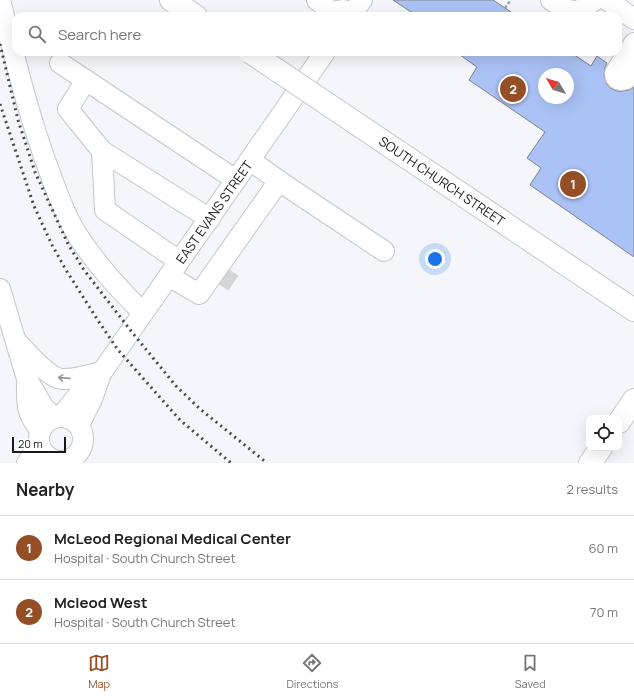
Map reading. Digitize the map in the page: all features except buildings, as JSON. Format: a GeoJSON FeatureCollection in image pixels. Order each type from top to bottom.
{"type":"FeatureCollection","features":[{"type":"Feature","properties":{"kind":"main road"},"geometry":{"type":"LineString","coordinates":[[171,0],[190,12]]}},
{"type":"Feature","properties":{"kind":"main road","name":"SOUTH CHURCH STREET"},"geometry":{"type":"LineString","coordinates":[[256,56],[634,310]]}},
{"type":"Feature","properties":{"kind":"main road"},"geometry":{"type":"LineString","coordinates":[[622,418],[634,400]]}},
{"type":"Feature","properties":{"kind":"main road"},"geometry":{"type":"LineString","coordinates":[[590,463],[599,451]]}},
{"type":"Feature","properties":{"kind":"street"},"geometry":{"type":"LineString","coordinates":[[0,0],[12,47]]}},
{"type":"Feature","properties":{"kind":"street"},"geometry":{"type":"LineString","coordinates":[[317,0],[332,12],[346,11],[362,0]]}},
{"type":"Feature","properties":{"kind":"street"},"geometry":{"type":"LineString","coordinates":[[551,0],[572,12]]}},
{"type":"Feature","properties":{"kind":"street"},"geometry":{"type":"LineString","coordinates":[[579,12],[595,0]]}},
{"type":"Feature","properties":{"kind":"street"},"geometry":{"type":"LineString","coordinates":[[607,0],[634,19]]}},
{"type":"Feature","properties":{"kind":"street"},"geometry":{"type":"LineString","coordinates":[[14,56],[27,106],[46,162],[72,225],[84,245],[143,314]]}},
{"type":"Feature","properties":{"kind":"street","name":"EAST EVANS STREET"},"geometry":{"type":"LineString","coordinates":[[27,463],[48,427],[102,372],[322,56]]}},
{"type":"Feature","properties":{"kind":"street"},"geometry":{"type":"LineString","coordinates":[[60,63],[236,180]]}},
{"type":"Feature","properties":{"kind":"street"},"geometry":{"type":"LineString","coordinates":[[86,80],[68,109],[102,151],[210,218]]}},
{"type":"Feature","properties":{"kind":"street"},"geometry":{"type":"LineString","coordinates":[[102,151],[105,210],[174,269],[199,294],[221,273],[279,181]]}},
{"type":"Feature","properties":{"kind":"street"},"geometry":{"type":"LineString","coordinates":[[250,160],[384,251]]}},
{"type":"Feature","properties":{"kind":"street"},"geometry":{"type":"LineString","coordinates":[[0,289],[17,341],[27,379],[27,407],[32,419],[48,427]]}},
{"type":"Feature","properties":{"kind":"street"},"geometry":{"type":"LineString","coordinates":[[17,341],[48,372],[61,379],[70,379],[102,372]]}},
{"type":"Feature","properties":{"kind":"street","name":"EAST EVANS STREET"},"geometry":{"type":"LineString","coordinates":[[79,425],[92,399],[102,372]]}},
{"type":"Feature","properties":{"kind":"street"},"geometry":{"type":"LineString","coordinates":[[68,417],[79,425],[83,436],[85,455],[57,462],[44,454],[48,427],[68,417]]}},
{"type":"Feature","properties":{"kind":"path"},"geometry":{"type":"LineString","coordinates":[[505,8],[511,0]]}},
{"type":"Feature","properties":{"kind":"tunnel"},"geometry":{"type":"LineString","coordinates":[[220,285],[230,270]]}},
{"type":"Feature","properties":{"kind":"railway"},"geometry":{"type":"LineString","coordinates":[[0,44],[18,120],[35,172],[68,244],[84,270],[176,386],[200,409],[267,463]]}},
{"type":"Feature","properties":{"kind":"railway"},"geometry":{"type":"LineString","coordinates":[[0,104],[34,206],[52,245],[97,319],[118,350],[180,420],[231,463]]}},
{"type":"Feature","properties":{"kind":"place","name":"Mcleod West"},"geometry":{"type":"Point","coordinates":[513,89]}},
{"type":"Feature","properties":{"kind":"place","name":"McLeod Regional Medical Center"},"geometry":{"type":"Point","coordinates":[573,184]}}]}
